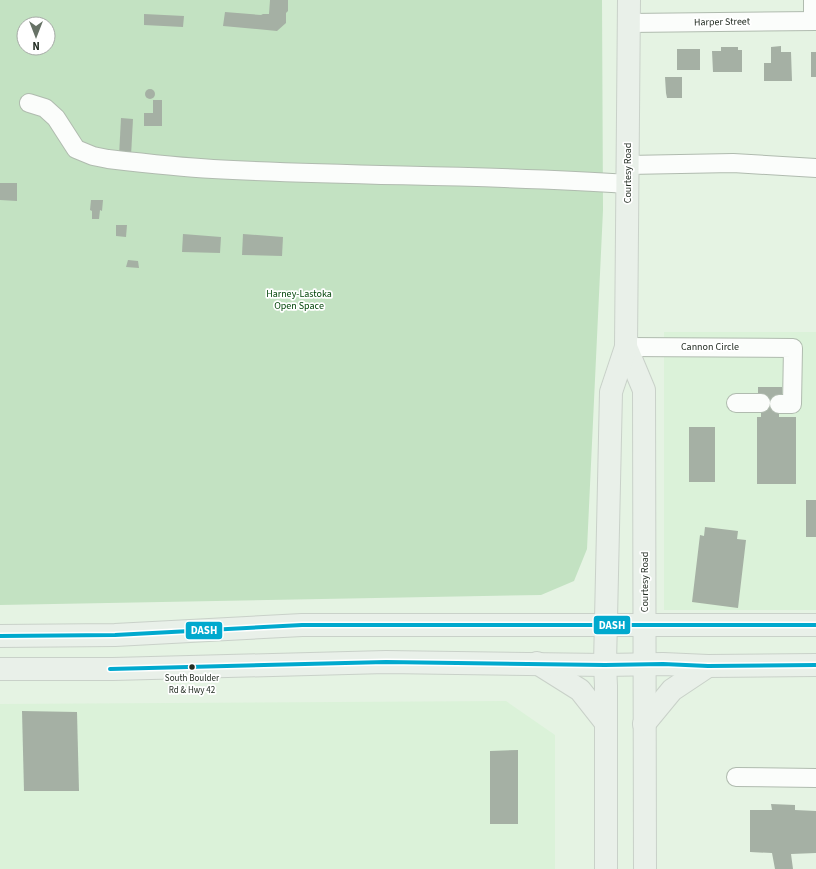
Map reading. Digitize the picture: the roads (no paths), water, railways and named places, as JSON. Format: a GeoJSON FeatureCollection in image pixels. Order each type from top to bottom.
{"type":"FeatureCollection","features":[{"type":"Feature","properties":{"kind":"main road","name":"Courtesy Road"},"geometry":{"type":"LineString","coordinates":[[606,869],[605,665],[611,392],[626,347],[629,0]]}},
{"type":"Feature","properties":{"kind":"main road","name":"Courtesy Road"},"geometry":{"type":"LineString","coordinates":[[626,347],[644,390],[645,869]]}},
{"type":"Feature","properties":{"kind":"main road"},"geometry":{"type":"LineString","coordinates":[[0,636],[115,635],[302,625],[816,625]]}},
{"type":"Feature","properties":{"kind":"main road"},"geometry":{"type":"LineString","coordinates":[[0,670],[113,670],[386,662],[605,665],[644,664],[708,666],[816,665]]}},
{"type":"Feature","properties":{"kind":"main road"},"geometry":{"type":"LineString","coordinates":[[537,663],[580,690],[606,723]]}},
{"type":"Feature","properties":{"kind":"main road"},"geometry":{"type":"LineString","coordinates":[[644,724],[672,690],[708,666]]}},
{"type":"Feature","properties":{"kind":"street"},"geometry":{"type":"LineString","coordinates":[[813,0],[815,21]]}},
{"type":"Feature","properties":{"kind":"street","name":"Harper Street"},"geometry":{"type":"LineString","coordinates":[[629,23],[815,21]]}},
{"type":"Feature","properties":{"kind":"street"},"geometry":{"type":"LineString","coordinates":[[29,103],[45,108],[56,118],[76,149],[93,156],[108,159],[213,169],[311,174],[559,179],[628,174],[733,162],[816,168]]}},
{"type":"Feature","properties":{"kind":"street","name":"Cannon Circle"},"geometry":{"type":"LineString","coordinates":[[626,347],[793,348],[792,404],[779,404]]}},
{"type":"Feature","properties":{"kind":"street"},"geometry":{"type":"LineString","coordinates":[[736,403],[761,403]]}},
{"type":"Feature","properties":{"kind":"street"},"geometry":{"type":"LineString","coordinates":[[736,777],[816,778]]}},
{"type":"Feature","properties":{"kind":"place","name":"South Boulder Rd & Hwy 42"},"geometry":{"type":"Point","coordinates":[192,667]}},
{"type":"Feature","properties":{"kind":"park label","name":"Harney-Lastoka Open Space"},"geometry":{"type":"Point","coordinates":[299,300]}}]}
